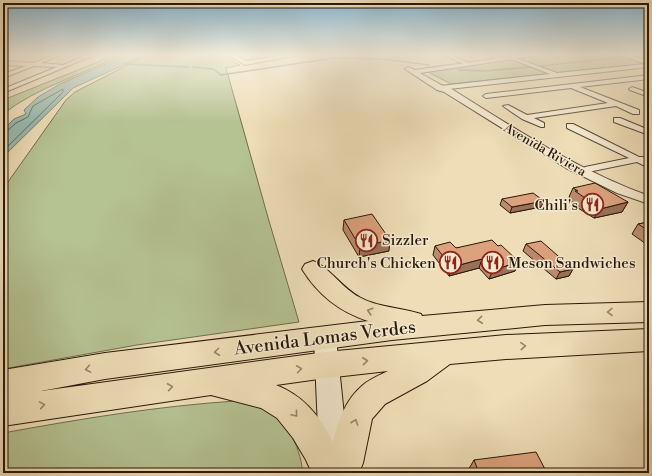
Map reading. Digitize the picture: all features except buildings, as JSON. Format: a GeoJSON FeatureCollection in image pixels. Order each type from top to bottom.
{"type":"FeatureCollection","features":[{"type":"Feature","properties":{"kind":"highway"},"geometry":{"type":"LineString","coordinates":[[313,269],[329,287],[344,300],[360,308],[393,319],[436,325]]}},
{"type":"Feature","properties":{"kind":"highway","name":"Avenida Lomas Verdes"},"geometry":{"type":"LineString","coordinates":[[3,411],[208,381],[436,325],[545,315],[649,312]]}},
{"type":"Feature","properties":{"kind":"highway","name":"Avenida Lomas Verdes"},"geometry":{"type":"LineString","coordinates":[[3,384],[105,366],[326,351],[444,353],[506,347],[649,340]]}},
{"type":"Feature","properties":{"kind":"highway"},"geometry":{"type":"LineString","coordinates":[[341,473],[346,463],[354,423],[361,408],[374,394],[417,372],[444,353]]}},
{"type":"Feature","properties":{"kind":"highway"},"geometry":{"type":"LineString","coordinates":[[208,381],[244,388],[275,399],[286,406],[295,413],[318,450],[330,473]]}},
{"type":"Feature","properties":{"kind":"main road"},"geometry":{"type":"LineString","coordinates":[[326,351],[335,473]]}},
{"type":"Feature","properties":{"kind":"street"},"geometry":{"type":"LineString","coordinates":[[3,91],[40,77]]}},
{"type":"Feature","properties":{"kind":"street","name":"Avenida Riviera"},"geometry":{"type":"LineString","coordinates":[[426,77],[511,131],[571,166],[590,176],[649,200]]}},
{"type":"Feature","properties":{"kind":"street"},"geometry":{"type":"LineString","coordinates":[[444,88],[539,77]]}},
{"type":"Feature","properties":{"kind":"street"},"geometry":{"type":"LineString","coordinates":[[486,96],[647,77]]}},
{"type":"Feature","properties":{"kind":"street"},"geometry":{"type":"LineString","coordinates":[[609,81],[649,95]]}},
{"type":"Feature","properties":{"kind":"street"},"geometry":{"type":"LineString","coordinates":[[571,86],[636,112]]}},
{"type":"Feature","properties":{"kind":"street"},"geometry":{"type":"LineString","coordinates":[[474,89],[496,101]]}},
{"type":"Feature","properties":{"kind":"street"},"geometry":{"type":"LineString","coordinates":[[525,116],[616,104]]}},
{"type":"Feature","properties":{"kind":"street"},"geometry":{"type":"LineString","coordinates":[[506,106],[541,125]]}},
{"type":"Feature","properties":{"kind":"street"},"geometry":{"type":"LineString","coordinates":[[618,120],[649,133]]}},
{"type":"Feature","properties":{"kind":"street"},"geometry":{"type":"LineString","coordinates":[[570,126],[649,165]]}},
{"type":"Feature","properties":{"kind":"street"},"geometry":{"type":"LineString","coordinates":[[588,169],[649,158]]}},
{"type":"Feature","properties":{"kind":"green space"},"geometry":{"type":"Polygon","coordinates":[[[60,77],[72,77],[30,96],[3,114],[3,100],[60,77]]]}},
{"type":"Feature","properties":{"kind":"green space"},"geometry":{"type":"Polygon","coordinates":[[[104,77],[229,77],[299,322],[137,345],[3,369],[3,189],[66,100],[75,92],[104,77]]]}},
{"type":"Feature","properties":{"kind":"green space"},"geometry":{"type":"Polygon","coordinates":[[[438,77],[515,77],[451,84],[438,77]]]}},
{"type":"Feature","properties":{"kind":"green space"},"geometry":{"type":"Polygon","coordinates":[[[236,401],[247,402],[257,406],[284,425],[295,442],[303,473],[3,473],[3,433],[119,414],[178,406],[236,401]]]}},
{"type":"Feature","properties":{"kind":"water"},"geometry":{"type":"Polygon","coordinates":[[[76,77],[97,77],[73,88],[3,157],[3,130],[14,119],[26,114],[24,110],[38,97],[60,84],[76,77]]]}},
{"type":"Feature","properties":{"kind":"place","name":"Chili's"},"geometry":{"type":"Point","coordinates":[593,205]}},
{"type":"Feature","properties":{"kind":"place","name":"Sizzler"},"geometry":{"type":"Point","coordinates":[366,240]}},
{"type":"Feature","properties":{"kind":"place","name":"Church's Chicken"},"geometry":{"type":"Point","coordinates":[451,263]}},
{"type":"Feature","properties":{"kind":"place","name":"Meson Sandwiches"},"geometry":{"type":"Point","coordinates":[492,263]}}]}
